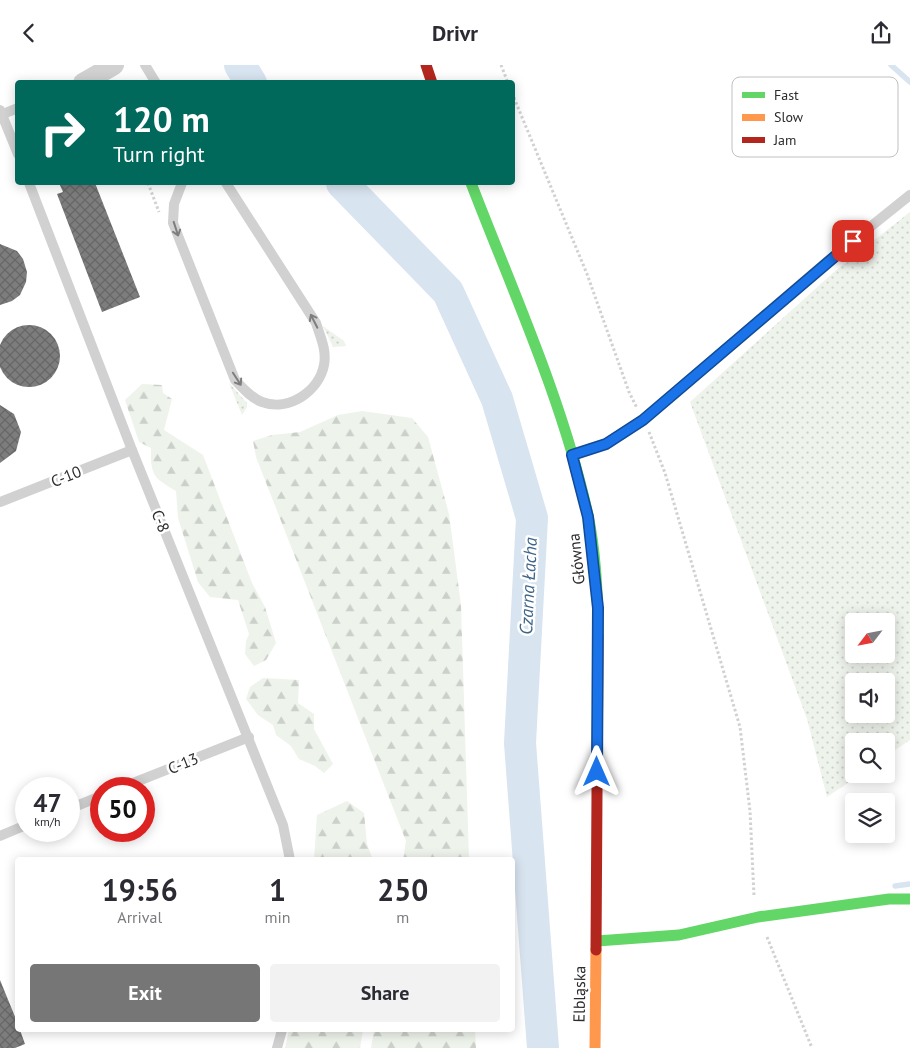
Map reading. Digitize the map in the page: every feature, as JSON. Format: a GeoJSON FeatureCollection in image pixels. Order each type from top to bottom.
{"type":"FeatureCollection","features":[{"type":"Feature","properties":{"kind":"main road"},"geometry":{"type":"LineString","coordinates":[[426,65],[431,80]]}},
{"type":"Feature","properties":{"kind":"main road","name":"Główna"},"geometry":{"type":"LineString","coordinates":[[473,185],[538,355],[572,455],[588,517],[598,608],[597,941]]}},
{"type":"Feature","properties":{"kind":"main road"},"geometry":{"type":"LineString","coordinates":[[597,941],[679,935],[758,917],[889,899],[910,899]]}},
{"type":"Feature","properties":{"kind":"main road","name":"Elbląska"},"geometry":{"type":"LineString","coordinates":[[594,1048],[597,941]]}},
{"type":"Feature","properties":{"kind":"street"},"geometry":{"type":"LineString","coordinates":[[88,80],[114,65]]}},
{"type":"Feature","properties":{"kind":"lane"},"geometry":{"type":"LineString","coordinates":[[144,65],[154,80]]}},
{"type":"Feature","properties":{"kind":"lane"},"geometry":{"type":"LineString","coordinates":[[15,109],[1,113],[15,147]]}},
{"type":"Feature","properties":{"kind":"lane","name":"C-8"},"geometry":{"type":"LineString","coordinates":[[29,185],[132,450],[249,737],[283,825],[289,857]]}},
{"type":"Feature","properties":{"kind":"lane"},"geometry":{"type":"LineString","coordinates":[[181,185],[174,204],[173,223],[235,380],[247,393],[262,402],[278,405],[295,401],[309,393],[318,381],[325,364],[325,349],[316,323],[227,185]]}},
{"type":"Feature","properties":{"kind":"lane"},"geometry":{"type":"LineString","coordinates":[[572,455],[606,444],[643,420],[824,264],[910,195]]}},
{"type":"Feature","properties":{"kind":"lane","name":"C-10"},"geometry":{"type":"LineString","coordinates":[[0,502],[132,450]]}},
{"type":"Feature","properties":{"kind":"lane","name":"C-13"},"geometry":{"type":"LineString","coordinates":[[148,777],[249,737]]}},
{"type":"Feature","properties":{"kind":"lane"},"geometry":{"type":"LineString","coordinates":[[0,836],[15,830]]}},
{"type":"Feature","properties":{"kind":"lane"},"geometry":{"type":"LineString","coordinates":[[277,1048],[281,1032]]}},
{"type":"Feature","properties":{"kind":"path"},"geometry":{"type":"LineString","coordinates":[[501,65],[507,80]]}},
{"type":"Feature","properties":{"kind":"path"},"geometry":{"type":"LineString","coordinates":[[515,100],[587,274],[629,392],[640,413]]}},
{"type":"Feature","properties":{"kind":"path"},"geometry":{"type":"LineString","coordinates":[[149,185],[160,213]]}},
{"type":"Feature","properties":{"kind":"path"},"geometry":{"type":"LineString","coordinates":[[647,429],[665,473],[740,727],[750,811],[754,899]]}},
{"type":"Feature","properties":{"kind":"path"},"geometry":{"type":"LineString","coordinates":[[764,928],[812,1048]]}},
{"type":"Feature","properties":{"kind":"green space"},"geometry":{"type":"Polygon","coordinates":[[[910,212],[910,740],[895,750],[895,733],[845,733],[845,783],[848,783],[827,797],[807,719],[690,402],[835,271],[910,212]]]}},
{"type":"Feature","properties":{"kind":"green space"},"geometry":{"type":"Polygon","coordinates":[[[323,326],[344,341],[346,346],[333,347],[323,326]]]}},
{"type":"Feature","properties":{"kind":"green space"},"geometry":{"type":"Polygon","coordinates":[[[229,383],[247,403],[247,407],[242,415],[229,383]]]}},
{"type":"Feature","properties":{"kind":"green space"},"geometry":{"type":"Polygon","coordinates":[[[142,384],[162,385],[163,393],[172,399],[164,430],[203,455],[252,583],[265,607],[276,643],[266,660],[254,666],[245,654],[246,641],[249,634],[238,600],[210,597],[198,582],[178,518],[176,491],[158,479],[151,464],[151,448],[139,442],[125,400],[142,384]]]}},
{"type":"Feature","properties":{"kind":"green space"},"geometry":{"type":"Polygon","coordinates":[[[362,411],[412,418],[428,437],[449,514],[461,605],[469,857],[403,857],[406,841],[256,457],[253,441],[272,435],[300,432],[338,415],[362,411]]]}},
{"type":"Feature","properties":{"kind":"green space"},"geometry":{"type":"Polygon","coordinates":[[[263,678],[299,680],[298,703],[314,714],[314,729],[333,764],[324,773],[315,766],[299,759],[291,746],[276,735],[273,725],[258,715],[246,699],[250,687],[263,678]]]}},
{"type":"Feature","properties":{"kind":"green space"},"geometry":{"type":"Polygon","coordinates":[[[347,801],[364,813],[367,844],[372,857],[314,857],[317,815],[347,801]]]}},
{"type":"Feature","properties":{"kind":"green space"},"geometry":{"type":"Polygon","coordinates":[[[289,1032],[363,1032],[360,1048],[285,1048],[289,1032]]]}},
{"type":"Feature","properties":{"kind":"green space"},"geometry":{"type":"Polygon","coordinates":[[[374,1032],[475,1032],[476,1048],[371,1048],[374,1032]]]}},
{"type":"Feature","properties":{"kind":"building"},"geometry":{"type":"Polygon","coordinates":[[[60,185],[96,185],[140,297],[102,312],[57,194],[63,192],[60,185]]]}},
{"type":"Feature","properties":{"kind":"building"},"geometry":{"type":"Polygon","coordinates":[[[0,244],[17,251],[23,259],[27,272],[26,282],[20,295],[12,301],[0,305],[0,244]]]}},
{"type":"Feature","properties":{"kind":"building"},"geometry":{"type":"Polygon","coordinates":[[[23,326],[35,326],[51,334],[59,350],[59,362],[51,378],[35,386],[23,386],[7,378],[-1,362],[-1,350],[7,334],[23,326]]]}},
{"type":"Feature","properties":{"kind":"building"},"geometry":{"type":"Polygon","coordinates":[[[0,405],[14,414],[21,432],[16,451],[0,463],[0,405]]]}},
{"type":"Feature","properties":{"kind":"building"},"geometry":{"type":"Polygon","coordinates":[[[0,980],[15,1017],[15,1032],[21,1032],[25,1044],[15,1048],[0,1048],[0,980]]]}},
{"type":"Feature","properties":{"kind":"waterway","name":"Czarna Łacha"},"geometry":{"type":"LineString","coordinates":[[240,65],[249,80]]}},
{"type":"Feature","properties":{"kind":"waterway"},"geometry":{"type":"LineString","coordinates":[[891,65],[910,82]]}},
{"type":"Feature","properties":{"kind":"waterway","name":"Czarna Łacha"},"geometry":{"type":"LineString","coordinates":[[344,185],[448,292],[497,399],[532,518],[520,743],[543,1048]]}},
{"type":"Feature","properties":{"kind":"waterway"},"geometry":{"type":"LineString","coordinates":[[895,886],[910,884]]}},
{"type":"Feature","properties":{"kind":"traffic: fast"},"geometry":{"type":"LineString","coordinates":[[472,185],[536,347],[578,472],[588,515],[595,560],[598,636]]}},
{"type":"Feature","properties":{"kind":"traffic: fast"},"geometry":{"type":"LineString","coordinates":[[597,941],[679,935],[758,917],[889,899],[910,899]]}},
{"type":"Feature","properties":{"kind":"traffic: slow"},"geometry":{"type":"LineString","coordinates":[[595,1048],[596,950]]}},
{"type":"Feature","properties":{"kind":"traffic: jam"},"geometry":{"type":"LineString","coordinates":[[426,65],[431,80]]}},
{"type":"Feature","properties":{"kind":"traffic: jam"},"geometry":{"type":"LineString","coordinates":[[596,950],[598,636]]}},
{"type":"Feature","properties":{"kind":"route"},"geometry":{"type":"LineString","coordinates":[[597,772],[598,608],[588,517],[572,455],[606,444],[643,420],[853,241]]}}]}
